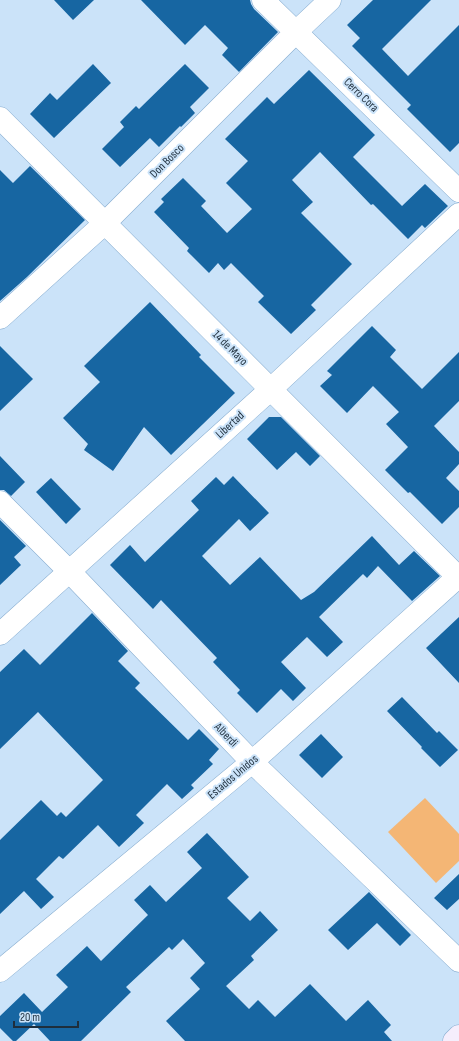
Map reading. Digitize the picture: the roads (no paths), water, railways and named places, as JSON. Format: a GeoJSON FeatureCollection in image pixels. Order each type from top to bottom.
{"type":"FeatureCollection","features":[{"type":"Feature","properties":{"kind":"main road"},"geometry":{"type":"LineString","coordinates":[[454,1041],[459,1036]]}},
{"type":"Feature","properties":{"kind":"street","name":"Cerro Cora"},"geometry":{"type":"LineString","coordinates":[[263,0],[459,191]]}},
{"type":"Feature","properties":{"kind":"street","name":"Don Bosco"},"geometry":{"type":"LineString","coordinates":[[0,318],[105,223],[296,32],[330,0]]}},
{"type":"Feature","properties":{"kind":"street","name":"14 de Mayo"},"geometry":{"type":"LineString","coordinates":[[0,118],[458,577]]}},
{"type":"Feature","properties":{"kind":"street","name":"Libertad"},"geometry":{"type":"LineString","coordinates":[[0,634],[271,389],[459,214]]}},
{"type":"Feature","properties":{"kind":"street","name":"Alberdi"},"geometry":{"type":"LineString","coordinates":[[0,502],[69,571],[252,762],[459,961]]}},
{"type":"Feature","properties":{"kind":"street","name":"Estados Unidos"},"geometry":{"type":"LineString","coordinates":[[0,971],[252,762],[458,577]]}}]}
